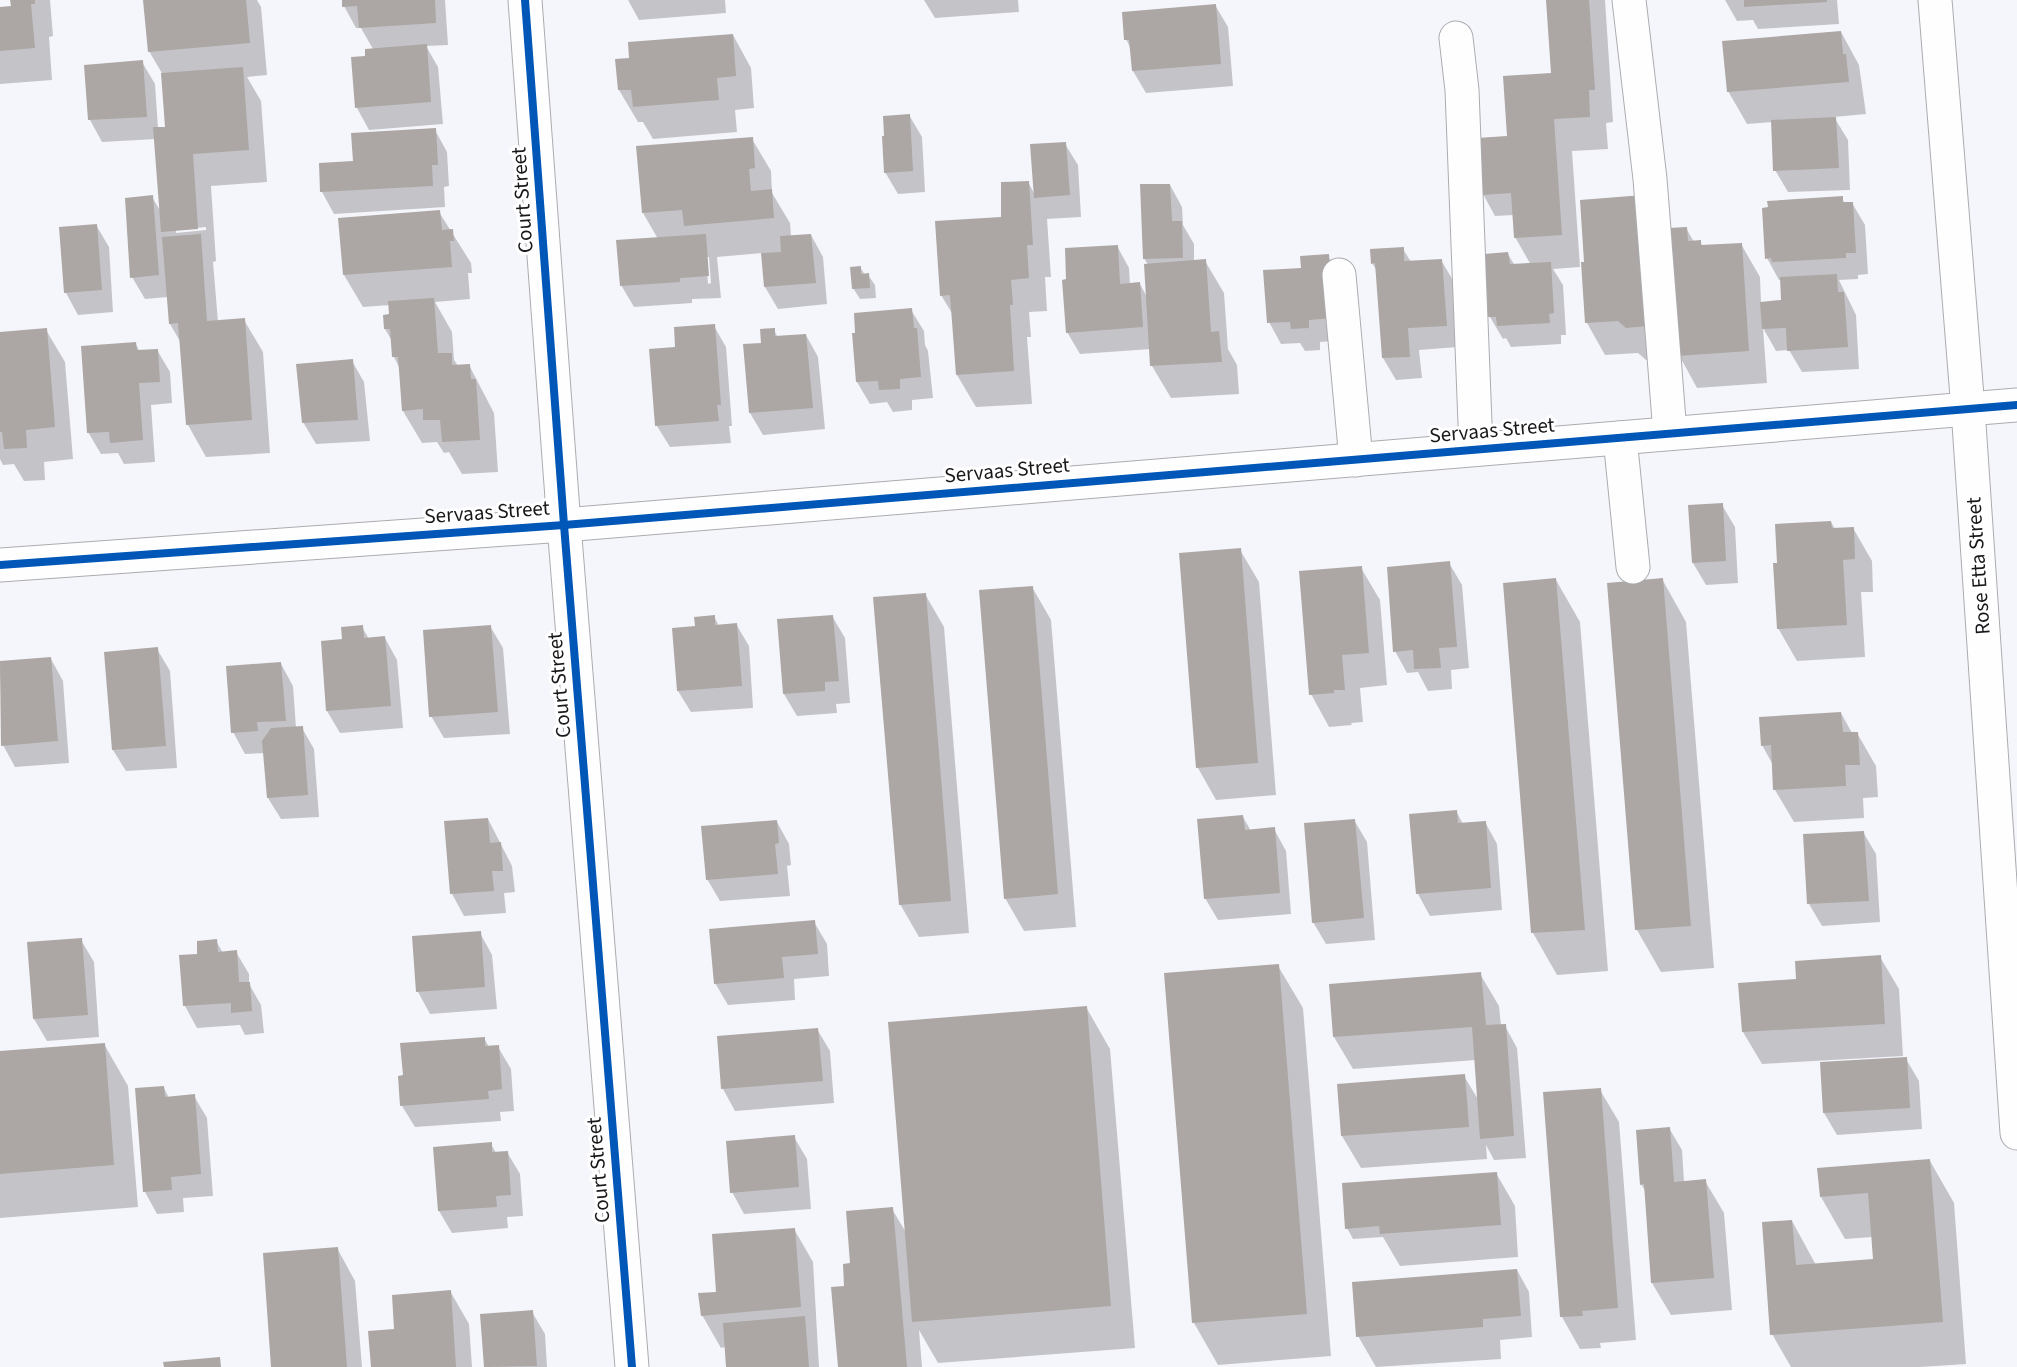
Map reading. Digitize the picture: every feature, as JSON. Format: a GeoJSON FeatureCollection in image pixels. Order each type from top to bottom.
{"type":"FeatureCollection","features":[{"type":"Feature","properties":{"kind":"street","name":"Court Street"},"geometry":{"type":"LineString","coordinates":[[525,0],[564,525],[632,1367]]}},
{"type":"Feature","properties":{"kind":"street"},"geometry":{"type":"LineString","coordinates":[[1629,0],[1650,179],[1670,433]]}},
{"type":"Feature","properties":{"kind":"street","name":"Rose Etta Street"},"geometry":{"type":"LineString","coordinates":[[1935,0],[1968,409],[2017,1133]]}},
{"type":"Feature","properties":{"kind":"street"},"geometry":{"type":"LineString","coordinates":[[1456,38],[1462,90],[1476,449]]}},
{"type":"Feature","properties":{"kind":"street"},"geometry":{"type":"LineString","coordinates":[[1339,275],[1356,460]]}},
{"type":"Feature","properties":{"kind":"street","name":"Servaas Street"},"geometry":{"type":"LineString","coordinates":[[0,565],[564,525],[2017,405]]}},
{"type":"Feature","properties":{"kind":"street"},"geometry":{"type":"LineString","coordinates":[[1620,438],[1633,567]]}},
{"type":"Feature","properties":{"kind":"building"},"geometry":{"type":"Polygon","coordinates":[[[10,0],[35,0],[35,4],[31,4],[35,48],[0,51],[0,7],[11,6],[10,0]]]}},
{"type":"Feature","properties":{"kind":"building"},"geometry":{"type":"Polygon","coordinates":[[[143,0],[246,0],[250,43],[148,52],[143,0]]]}},
{"type":"Feature","properties":{"kind":"building"},"geometry":{"type":"Polygon","coordinates":[[[342,0],[435,0],[436,23],[359,28],[357,6],[342,7],[342,0]]]}},
{"type":"Feature","properties":{"kind":"building"},"geometry":{"type":"Polygon","coordinates":[[[1546,0],[1589,0],[1595,90],[1589,90],[1590,117],[1554,119],[1562,235],[1514,238],[1511,193],[1481,195],[1477,138],[1507,136],[1503,76],[1551,73],[1546,0]]]}},
{"type":"Feature","properties":{"kind":"building"},"geometry":{"type":"Polygon","coordinates":[[[1744,0],[1827,0],[1827,2],[1744,7],[1744,0]]]}},
{"type":"Feature","properties":{"kind":"building"},"geometry":{"type":"Polygon","coordinates":[[[1216,4],[1221,64],[1132,71],[1129,40],[1124,40],[1122,12],[1216,4]]]}},
{"type":"Feature","properties":{"kind":"building"},"geometry":{"type":"Polygon","coordinates":[[[1841,31],[1849,82],[1727,92],[1722,41],[1841,31]]]}},
{"type":"Feature","properties":{"kind":"building"},"geometry":{"type":"Polygon","coordinates":[[[733,34],[736,76],[717,78],[719,100],[633,107],[631,90],[618,90],[615,59],[629,58],[628,42],[733,34]]]}},
{"type":"Feature","properties":{"kind":"building"},"geometry":{"type":"Polygon","coordinates":[[[427,44],[431,102],[355,108],[351,57],[365,56],[365,49],[427,44]]]}},
{"type":"Feature","properties":{"kind":"building"},"geometry":{"type":"Polygon","coordinates":[[[143,60],[147,117],[88,120],[84,65],[143,60]]]}},
{"type":"Feature","properties":{"kind":"building"},"geometry":{"type":"Polygon","coordinates":[[[243,67],[249,150],[193,154],[198,229],[161,232],[153,127],[165,127],[161,73],[243,67]]]}},
{"type":"Feature","properties":{"kind":"building"},"geometry":{"type":"Polygon","coordinates":[[[910,114],[913,171],[884,173],[883,116],[910,114]]]}},
{"type":"Feature","properties":{"kind":"building"},"geometry":{"type":"Polygon","coordinates":[[[1836,117],[1839,168],[1773,171],[1771,120],[1836,117]]]}},
{"type":"Feature","properties":{"kind":"building"},"geometry":{"type":"Polygon","coordinates":[[[436,128],[438,165],[432,165],[433,186],[320,192],[319,163],[353,161],[351,133],[436,128]]]}},
{"type":"Feature","properties":{"kind":"building"},"geometry":{"type":"Polygon","coordinates":[[[753,137],[755,168],[749,169],[751,191],[772,189],[774,218],[684,226],[682,210],[642,213],[636,146],[753,137]]]}},
{"type":"Feature","properties":{"kind":"building"},"geometry":{"type":"Polygon","coordinates":[[[1066,142],[1070,195],[1034,198],[1030,144],[1066,142]]]}},
{"type":"Feature","properties":{"kind":"building"},"geometry":{"type":"Polygon","coordinates":[[[1029,181],[1033,245],[1027,245],[1029,278],[1011,280],[1013,305],[1010,305],[1014,371],[956,375],[950,295],[940,296],[935,221],[1001,217],[1001,182],[1029,181]]]}},
{"type":"Feature","properties":{"kind":"building"},"geometry":{"type":"Polygon","coordinates":[[[1140,184],[1170,184],[1172,221],[1182,221],[1183,258],[1143,259],[1140,184]]]}},
{"type":"Feature","properties":{"kind":"building"},"geometry":{"type":"Polygon","coordinates":[[[153,195],[159,275],[130,278],[125,198],[153,195]]]}},
{"type":"Feature","properties":{"kind":"building"},"geometry":{"type":"Polygon","coordinates":[[[1643,195],[1647,326],[1626,328],[1618,321],[1585,323],[1580,200],[1643,195]]]}},
{"type":"Feature","properties":{"kind":"building"},"geometry":{"type":"Polygon","coordinates":[[[1843,196],[1843,202],[1853,202],[1856,253],[1846,253],[1846,258],[1772,262],[1771,258],[1765,259],[1762,208],[1768,207],[1767,201],[1843,196]]]}},
{"type":"Feature","properties":{"kind":"building"},"geometry":{"type":"Polygon","coordinates":[[[440,210],[442,230],[453,229],[454,241],[450,241],[452,267],[343,275],[338,218],[440,210]]]}},
{"type":"Feature","properties":{"kind":"building"},"geometry":{"type":"Polygon","coordinates":[[[97,224],[102,290],[64,293],[59,227],[97,224]]]}},
{"type":"Feature","properties":{"kind":"building"},"geometry":{"type":"Polygon","coordinates":[[[1687,227],[1688,241],[1701,240],[1701,245],[1742,243],[1749,351],[1677,356],[1668,228],[1687,227]]]}},
{"type":"Feature","properties":{"kind":"building"},"geometry":{"type":"Polygon","coordinates":[[[201,234],[207,321],[245,318],[252,420],[186,425],[178,323],[169,324],[162,237],[201,234]]]}},
{"type":"Feature","properties":{"kind":"building"},"geometry":{"type":"Polygon","coordinates":[[[706,234],[709,276],[680,278],[680,282],[620,286],[616,240],[706,234]]]}},
{"type":"Feature","properties":{"kind":"building"},"geometry":{"type":"Polygon","coordinates":[[[811,234],[816,283],[764,287],[761,253],[781,252],[780,236],[811,234]]]}},
{"type":"Feature","properties":{"kind":"building"},"geometry":{"type":"Polygon","coordinates":[[[1118,245],[1120,284],[1140,282],[1143,327],[1066,333],[1062,280],[1066,279],[1065,248],[1118,245]]]}},
{"type":"Feature","properties":{"kind":"building"},"geometry":{"type":"Polygon","coordinates":[[[1404,247],[1404,261],[1442,259],[1447,326],[1408,328],[1410,357],[1382,358],[1375,263],[1371,264],[1370,249],[1404,247]]]}},
{"type":"Feature","properties":{"kind":"building"},"geometry":{"type":"Polygon","coordinates":[[[1508,252],[1510,264],[1551,262],[1554,313],[1549,314],[1550,323],[1497,326],[1496,317],[1488,317],[1484,254],[1508,252]]]}},
{"type":"Feature","properties":{"kind":"building"},"geometry":{"type":"Polygon","coordinates":[[[1329,254],[1333,318],[1309,320],[1309,328],[1291,329],[1290,322],[1267,323],[1263,270],[1301,268],[1300,256],[1329,254]]]}},
{"type":"Feature","properties":{"kind":"building"},"geometry":{"type":"Polygon","coordinates":[[[1206,259],[1211,332],[1219,331],[1222,362],[1150,366],[1144,264],[1206,259]]]}},
{"type":"Feature","properties":{"kind":"building"},"geometry":{"type":"Polygon","coordinates":[[[861,266],[861,274],[869,273],[870,288],[852,289],[850,267],[861,266]]]}},
{"type":"Feature","properties":{"kind":"building"},"geometry":{"type":"Polygon","coordinates":[[[1837,274],[1838,292],[1844,292],[1848,347],[1787,351],[1786,328],[1762,329],[1760,302],[1781,300],[1780,277],[1837,274]]]}},
{"type":"Feature","properties":{"kind":"building"},"geometry":{"type":"Polygon","coordinates":[[[434,298],[438,353],[452,353],[452,365],[470,364],[471,379],[476,379],[480,440],[442,442],[440,420],[423,420],[423,409],[402,411],[398,357],[392,357],[390,329],[384,329],[383,315],[389,314],[388,301],[434,298]]]}},
{"type":"Feature","properties":{"kind":"building"},"geometry":{"type":"Polygon","coordinates":[[[912,308],[914,328],[917,328],[921,377],[900,379],[900,389],[879,390],[878,381],[856,382],[852,333],[855,333],[854,313],[912,308]]]}},
{"type":"Feature","properties":{"kind":"building"},"geometry":{"type":"Polygon","coordinates":[[[715,324],[721,405],[717,405],[719,421],[655,426],[649,349],[675,347],[674,327],[715,324]]]}},
{"type":"Feature","properties":{"kind":"building"},"geometry":{"type":"Polygon","coordinates":[[[47,328],[55,427],[26,430],[27,448],[4,449],[2,432],[0,432],[0,332],[47,328]]]}},
{"type":"Feature","properties":{"kind":"building"},"geometry":{"type":"Polygon","coordinates":[[[775,328],[775,336],[806,334],[813,408],[749,413],[743,344],[761,343],[760,329],[775,328]]]}},
{"type":"Feature","properties":{"kind":"building"},"geometry":{"type":"Polygon","coordinates":[[[136,342],[137,350],[158,349],[160,382],[139,383],[143,440],[110,443],[109,432],[87,433],[81,346],[136,342]]]}},
{"type":"Feature","properties":{"kind":"building"},"geometry":{"type":"Polygon","coordinates":[[[353,359],[358,420],[302,423],[296,364],[353,359]]]}},
{"type":"Feature","properties":{"kind":"building"},"geometry":{"type":"Polygon","coordinates":[[[1723,503],[1726,561],[1692,563],[1688,505],[1723,503]]]}},
{"type":"Feature","properties":{"kind":"building"},"geometry":{"type":"Polygon","coordinates":[[[1831,521],[1832,528],[1854,527],[1855,559],[1843,560],[1847,625],[1777,629],[1773,563],[1777,563],[1775,524],[1831,521]]]}},
{"type":"Feature","properties":{"kind":"building"},"geometry":{"type":"Polygon","coordinates":[[[1241,548],[1258,763],[1196,768],[1179,553],[1241,548]]]}},
{"type":"Feature","properties":{"kind":"building"},"geometry":{"type":"Polygon","coordinates":[[[1450,561],[1457,647],[1439,648],[1441,668],[1414,669],[1413,650],[1393,652],[1387,567],[1450,561]]]}},
{"type":"Feature","properties":{"kind":"building"},"geometry":{"type":"Polygon","coordinates":[[[1362,566],[1369,653],[1342,655],[1345,690],[1309,695],[1299,571],[1362,566]]]}},
{"type":"Feature","properties":{"kind":"building"},"geometry":{"type":"Polygon","coordinates":[[[1556,578],[1585,930],[1531,933],[1503,583],[1556,578]]]}},
{"type":"Feature","properties":{"kind":"building"},"geometry":{"type":"Polygon","coordinates":[[[1663,578],[1691,926],[1635,930],[1607,583],[1663,578]]]}},
{"type":"Feature","properties":{"kind":"building"},"geometry":{"type":"Polygon","coordinates":[[[1033,586],[1058,894],[1004,899],[979,590],[1033,586]]]}},
{"type":"Feature","properties":{"kind":"building"},"geometry":{"type":"Polygon","coordinates":[[[926,593],[951,901],[899,905],[873,597],[926,593]]]}},
{"type":"Feature","properties":{"kind":"building"},"geometry":{"type":"Polygon","coordinates":[[[715,615],[715,625],[737,623],[742,686],[677,691],[672,628],[695,626],[694,617],[715,615]]]}},
{"type":"Feature","properties":{"kind":"building"},"geometry":{"type":"Polygon","coordinates":[[[833,615],[839,681],[825,682],[825,691],[783,694],[777,619],[833,615]]]}},
{"type":"Feature","properties":{"kind":"building"},"geometry":{"type":"Polygon","coordinates":[[[363,625],[364,638],[385,636],[391,706],[326,711],[321,641],[342,639],[341,627],[363,625]]]}},
{"type":"Feature","properties":{"kind":"building"},"geometry":{"type":"Polygon","coordinates":[[[491,625],[498,712],[429,717],[423,630],[491,625]]]}},
{"type":"Feature","properties":{"kind":"building"},"geometry":{"type":"Polygon","coordinates":[[[158,647],[166,746],[112,750],[104,652],[158,647]]]}},
{"type":"Feature","properties":{"kind":"building"},"geometry":{"type":"Polygon","coordinates":[[[51,657],[58,741],[1,746],[0,661],[51,657]]]}},
{"type":"Feature","properties":{"kind":"building"},"geometry":{"type":"Polygon","coordinates":[[[281,662],[286,721],[257,722],[258,731],[231,733],[226,666],[281,662]]]}},
{"type":"Feature","properties":{"kind":"building"},"geometry":{"type":"Polygon","coordinates":[[[1841,712],[1843,732],[1858,732],[1860,765],[1845,765],[1846,786],[1773,790],[1771,745],[1761,746],[1759,717],[1841,712]]]}},
{"type":"Feature","properties":{"kind":"building"},"geometry":{"type":"Polygon","coordinates":[[[303,726],[308,795],[267,798],[262,741],[271,728],[303,726]]]}},
{"type":"Feature","properties":{"kind":"building"},"geometry":{"type":"Polygon","coordinates":[[[1457,810],[1458,823],[1486,821],[1491,888],[1416,894],[1409,814],[1457,810]]]}},
{"type":"Feature","properties":{"kind":"building"},"geometry":{"type":"Polygon","coordinates":[[[1243,815],[1245,830],[1275,827],[1280,893],[1204,899],[1197,819],[1243,815]]]}},
{"type":"Feature","properties":{"kind":"building"},"geometry":{"type":"Polygon","coordinates":[[[488,818],[490,843],[501,842],[503,871],[492,871],[494,891],[450,894],[444,821],[488,818]]]}},
{"type":"Feature","properties":{"kind":"building"},"geometry":{"type":"Polygon","coordinates":[[[1355,819],[1364,918],[1312,923],[1304,823],[1355,819]]]}},
{"type":"Feature","properties":{"kind":"building"},"geometry":{"type":"Polygon","coordinates":[[[777,820],[779,843],[775,844],[778,874],[706,880],[701,826],[777,820]]]}},
{"type":"Feature","properties":{"kind":"building"},"geometry":{"type":"Polygon","coordinates":[[[1864,831],[1869,901],[1807,904],[1803,834],[1864,831]]]}},
{"type":"Feature","properties":{"kind":"building"},"geometry":{"type":"Polygon","coordinates":[[[815,920],[818,954],[782,957],[784,978],[714,984],[709,929],[815,920]]]}},
{"type":"Feature","properties":{"kind":"building"},"geometry":{"type":"Polygon","coordinates":[[[481,931],[485,987],[416,992],[412,936],[481,931]]]}},
{"type":"Feature","properties":{"kind":"building"},"geometry":{"type":"Polygon","coordinates":[[[82,938],[88,1015],[33,1019],[27,942],[82,938]]]}},
{"type":"Feature","properties":{"kind":"building"},"geometry":{"type":"Polygon","coordinates":[[[217,939],[218,952],[237,950],[239,982],[250,982],[252,1011],[231,1013],[231,1003],[183,1006],[179,955],[197,954],[197,941],[217,939]]]}},
{"type":"Feature","properties":{"kind":"building"},"geometry":{"type":"Polygon","coordinates":[[[1881,955],[1885,1024],[1742,1032],[1738,983],[1796,979],[1795,961],[1881,955]]]}},
{"type":"Feature","properties":{"kind":"building"},"geometry":{"type":"Polygon","coordinates":[[[1279,964],[1307,1314],[1192,1323],[1164,973],[1279,964]]]}},
{"type":"Feature","properties":{"kind":"building"},"geometry":{"type":"Polygon","coordinates":[[[1481,972],[1486,1025],[1506,1024],[1514,1136],[1480,1139],[1472,1027],[1333,1037],[1329,984],[1481,972]]]}},
{"type":"Feature","properties":{"kind":"building"},"geometry":{"type":"Polygon","coordinates":[[[1087,1006],[1111,1306],[912,1322],[888,1022],[1087,1006]]]}},
{"type":"Feature","properties":{"kind":"building"},"geometry":{"type":"Polygon","coordinates":[[[818,1028],[823,1081],[721,1089],[717,1036],[818,1028]]]}},
{"type":"Feature","properties":{"kind":"building"},"geometry":{"type":"Polygon","coordinates":[[[485,1037],[485,1046],[499,1045],[502,1089],[488,1091],[489,1099],[400,1106],[398,1076],[403,1075],[400,1043],[485,1037]]]}},
{"type":"Feature","properties":{"kind":"building"},"geometry":{"type":"Polygon","coordinates":[[[105,1043],[114,1165],[0,1174],[0,1051],[105,1043]]]}},
{"type":"Feature","properties":{"kind":"building"},"geometry":{"type":"Polygon","coordinates":[[[1907,1057],[1910,1108],[1823,1113],[1820,1062],[1907,1057]]]}},
{"type":"Feature","properties":{"kind":"building"},"geometry":{"type":"Polygon","coordinates":[[[1465,1074],[1469,1127],[1341,1136],[1337,1084],[1465,1074]]]}},
{"type":"Feature","properties":{"kind":"building"},"geometry":{"type":"Polygon","coordinates":[[[164,1086],[165,1097],[195,1094],[201,1174],[171,1177],[172,1190],[143,1192],[135,1088],[164,1086]]]}},
{"type":"Feature","properties":{"kind":"building"},"geometry":{"type":"Polygon","coordinates":[[[1601,1088],[1618,1308],[1582,1311],[1583,1316],[1560,1317],[1543,1092],[1601,1088]]]}},
{"type":"Feature","properties":{"kind":"building"},"geometry":{"type":"Polygon","coordinates":[[[1670,1127],[1674,1182],[1706,1179],[1714,1278],[1651,1283],[1644,1184],[1640,1185],[1636,1130],[1670,1127]]]}},
{"type":"Feature","properties":{"kind":"building"},"geometry":{"type":"Polygon","coordinates":[[[795,1135],[799,1187],[730,1193],[726,1141],[795,1135]]]}},
{"type":"Feature","properties":{"kind":"building"},"geometry":{"type":"Polygon","coordinates":[[[492,1142],[492,1152],[508,1151],[511,1195],[496,1196],[497,1207],[438,1211],[433,1147],[492,1142]]]}},
{"type":"Feature","properties":{"kind":"building"},"geometry":{"type":"Polygon","coordinates":[[[1930,1159],[1943,1322],[1770,1335],[1762,1222],[1792,1220],[1796,1265],[1873,1259],[1868,1193],[1820,1197],[1817,1168],[1930,1159]]]}},
{"type":"Feature","properties":{"kind":"building"},"geometry":{"type":"Polygon","coordinates":[[[1497,1172],[1501,1225],[1380,1234],[1379,1226],[1345,1229],[1342,1183],[1497,1172]]]}},
{"type":"Feature","properties":{"kind":"building"},"geometry":{"type":"Polygon","coordinates":[[[893,1207],[907,1367],[838,1367],[831,1287],[844,1286],[843,1264],[850,1263],[846,1211],[893,1207]]]}},
{"type":"Feature","properties":{"kind":"building"},"geometry":{"type":"Polygon","coordinates":[[[795,1228],[801,1307],[701,1316],[698,1293],[716,1292],[712,1234],[795,1228]]]}},
{"type":"Feature","properties":{"kind":"building"},"geometry":{"type":"Polygon","coordinates":[[[338,1247],[347,1367],[271,1367],[263,1253],[338,1247]]]}},
{"type":"Feature","properties":{"kind":"building"},"geometry":{"type":"Polygon","coordinates":[[[1517,1269],[1521,1316],[1483,1319],[1483,1327],[1356,1337],[1352,1282],[1517,1269]]]}},
{"type":"Feature","properties":{"kind":"building"},"geometry":{"type":"Polygon","coordinates":[[[451,1290],[456,1367],[371,1367],[368,1331],[394,1329],[392,1295],[451,1290]]]}},
{"type":"Feature","properties":{"kind":"building"},"geometry":{"type":"Polygon","coordinates":[[[533,1310],[537,1366],[484,1367],[480,1314],[533,1310]]]}},
{"type":"Feature","properties":{"kind":"building"},"geometry":{"type":"Polygon","coordinates":[[[805,1316],[809,1367],[726,1367],[723,1323],[805,1316]]]}},
{"type":"Feature","properties":{"kind":"building"},"geometry":{"type":"Polygon","coordinates":[[[220,1357],[221,1367],[164,1367],[163,1362],[220,1357]]]}},
{"type":"Feature","properties":{"kind":"cycle path"},"geometry":{"type":"LineString","coordinates":[[525,0],[564,525],[632,1367]]}},
{"type":"Feature","properties":{"kind":"cycle path"},"geometry":{"type":"LineString","coordinates":[[0,565],[564,525],[2017,405]]}}]}
